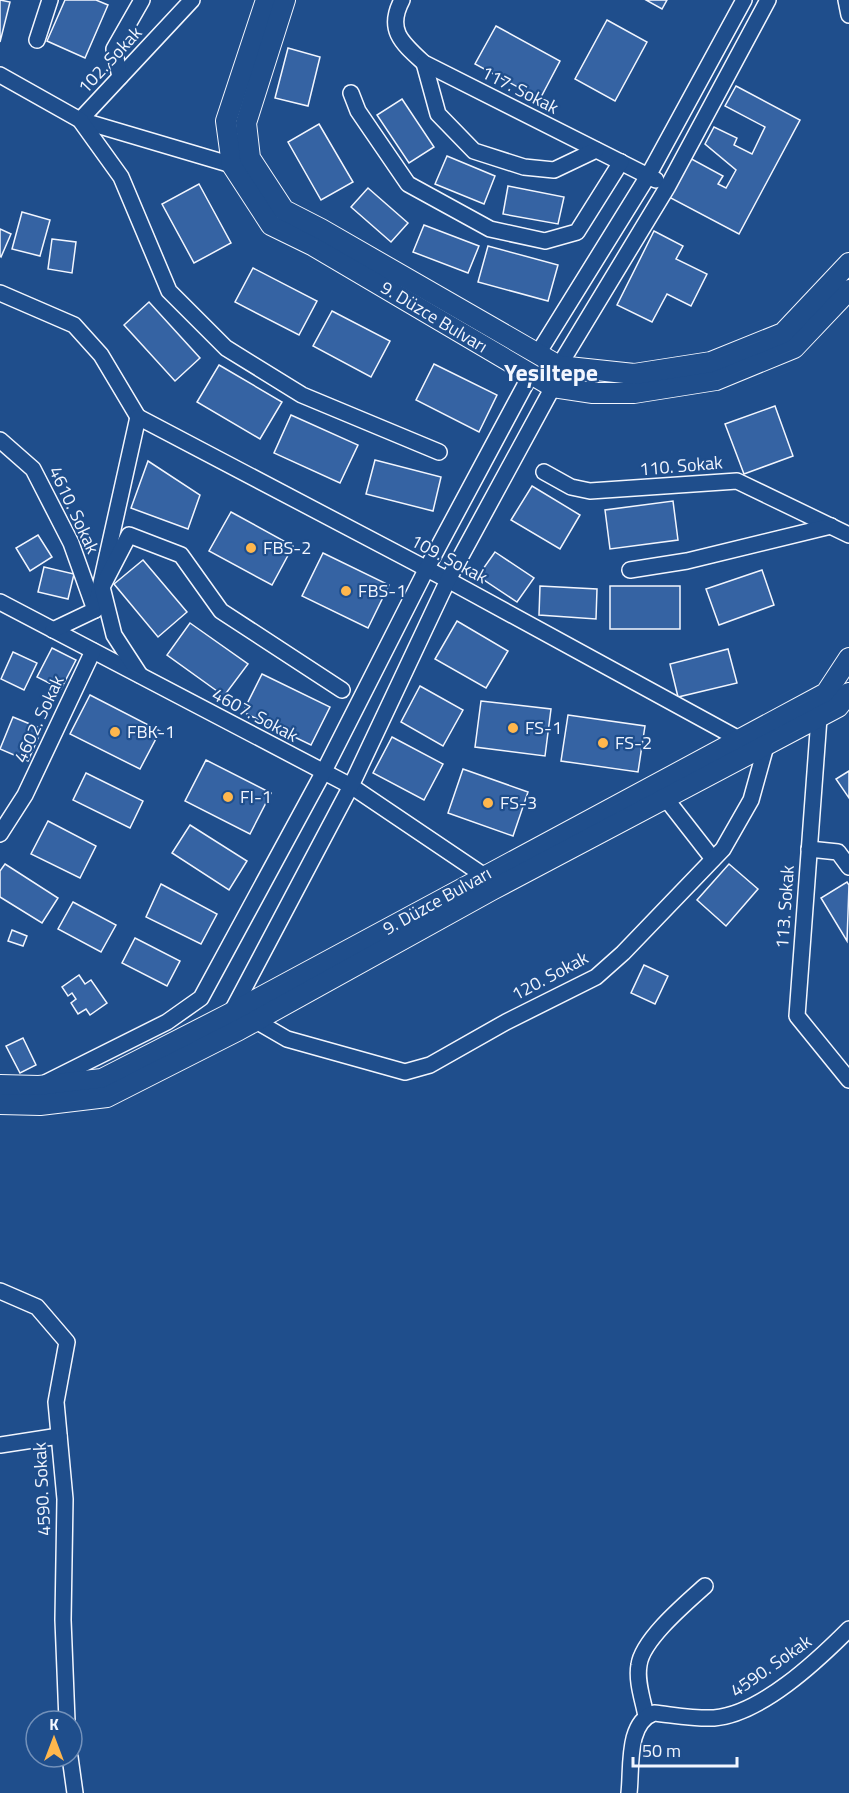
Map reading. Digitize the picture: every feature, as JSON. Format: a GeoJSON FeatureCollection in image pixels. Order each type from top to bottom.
{"type":"FeatureCollection","features":[{"type":"Feature","properties":{"kind":"main road","name":"9. Düzce Bulvarı"},"geometry":{"type":"LineString","coordinates":[[266,0],[226,121],[232,165],[271,225],[312,245],[553,387],[593,393],[634,393],[716,380],[794,348],[849,290]]}},
{"type":"Feature","properties":{"kind":"main road","name":"9. Düzce Bulvarı"},"geometry":{"type":"LineString","coordinates":[[285,0],[246,123],[250,158],[284,210],[321,228],[559,366],[634,374],[711,362],[783,333],[849,263]]}},
{"type":"Feature","properties":{"kind":"main road","name":"9. Düzce Bulvarı"},"geometry":{"type":"LineString","coordinates":[[0,1085],[39,1086],[102,1079],[231,1013],[483,875],[826,693],[849,658]]}},
{"type":"Feature","properties":{"kind":"main road","name":"9. Düzce Bulvarı"},"geometry":{"type":"LineString","coordinates":[[0,1104],[40,1105],[108,1097],[256,1021],[492,890],[667,800],[819,718],[838,707],[849,693]]}},
{"type":"Feature","properties":{"kind":"street"},"geometry":{"type":"LineString","coordinates":[[37,40],[50,0]]}},
{"type":"Feature","properties":{"kind":"street"},"geometry":{"type":"LineString","coordinates":[[120,77],[114,50],[142,0]]}},
{"type":"Feature","properties":{"kind":"street","name":"102. Sokak"},"geometry":{"type":"LineString","coordinates":[[80,120],[192,0]]}},
{"type":"Feature","properties":{"kind":"street","name":"117. Sokak"},"geometry":{"type":"LineString","coordinates":[[402,0],[394,14],[399,40],[424,63],[668,186]]}},
{"type":"Feature","properties":{"kind":"street"},"geometry":{"type":"LineString","coordinates":[[537,355],[648,176],[744,0]]}},
{"type":"Feature","properties":{"kind":"street"},"geometry":{"type":"LineString","coordinates":[[559,366],[668,186],[768,0]]}},
{"type":"Feature","properties":{"kind":"street"},"geometry":{"type":"LineString","coordinates":[[846,0],[849,15]]}},
{"type":"Feature","properties":{"kind":"street"},"geometry":{"type":"LineString","coordinates":[[424,63],[438,114],[474,150],[524,167],[554,170],[596,150]]}},
{"type":"Feature","properties":{"kind":"street"},"geometry":{"type":"LineString","coordinates":[[0,75],[80,120],[232,165]]}},
{"type":"Feature","properties":{"kind":"street"},"geometry":{"type":"LineString","coordinates":[[351,93],[358,111],[408,184],[490,228],[545,241],[577,231],[621,162]]}},
{"type":"Feature","properties":{"kind":"street"},"geometry":{"type":"LineString","coordinates":[[80,120],[121,177],[169,291],[226,348],[303,395],[439,452]]}},
{"type":"Feature","properties":{"kind":"street"},"geometry":{"type":"LineString","coordinates":[[0,293],[74,325],[101,355],[138,417],[102,587],[95,610],[53,630]]}},
{"type":"Feature","properties":{"kind":"street"},"geometry":{"type":"LineString","coordinates":[[39,1086],[167,1022],[201,998],[323,773],[427,568],[531,374]]}},
{"type":"Feature","properties":{"kind":"street"},"geometry":{"type":"LineString","coordinates":[[231,1013],[351,786],[448,580],[553,387]]}},
{"type":"Feature","properties":{"kind":"street","name":"109. Sokak"},"geometry":{"type":"LineString","coordinates":[[138,417],[427,568],[739,739]]}},
{"type":"Feature","properties":{"kind":"street","name":"4610. Sokak"},"geometry":{"type":"LineString","coordinates":[[0,440],[33,468],[72,543],[95,610]]}},
{"type":"Feature","properties":{"kind":"street","name":"110. Sokak"},"geometry":{"type":"LineString","coordinates":[[544,472],[571,487],[590,491],[736,481],[849,535]]}},
{"type":"Feature","properties":{"kind":"street"},"geometry":{"type":"LineString","coordinates":[[630,570],[687,561],[831,526]]}},
{"type":"Feature","properties":{"kind":"street"},"geometry":{"type":"LineString","coordinates":[[142,677],[114,635],[102,587],[129,535],[181,555],[221,611],[342,690]]}},
{"type":"Feature","properties":{"kind":"street","name":"4607. Sokak"},"geometry":{"type":"LineString","coordinates":[[0,602],[351,786],[483,875]]}},
{"type":"Feature","properties":{"kind":"street","name":"4602. Sokak"},"geometry":{"type":"LineString","coordinates":[[0,834],[25,795],[93,651]]}},
{"type":"Feature","properties":{"kind":"street","name":"113. Sokak"},"geometry":{"type":"LineString","coordinates":[[819,718],[797,1016],[849,1080]]}},
{"type":"Feature","properties":{"kind":"street","name":"120. Sokak"},"geometry":{"type":"LineString","coordinates":[[256,1021],[287,1039],[371,1065],[405,1072],[430,1065],[506,1022],[596,977],[623,953],[723,849],[751,800],[766,746]]}},
{"type":"Feature","properties":{"kind":"street"},"geometry":{"type":"LineString","coordinates":[[667,800],[712,860]]}},
{"type":"Feature","properties":{"kind":"street"},"geometry":{"type":"LineString","coordinates":[[809,849],[838,852],[849,867]]}},
{"type":"Feature","properties":{"kind":"street","name":"4590. Sokak"},"geometry":{"type":"LineString","coordinates":[[0,1291],[37,1307],[67,1342],[56,1402],[65,1499],[63,1620],[67,1709]]}},
{"type":"Feature","properties":{"kind":"street"},"geometry":{"type":"LineString","coordinates":[[0,1445],[59,1436]]}},
{"type":"Feature","properties":{"kind":"street"},"geometry":{"type":"LineString","coordinates":[[630,1793],[635,1730],[646,1716],[638,1668],[641,1656],[681,1608],[705,1586]]}},
{"type":"Feature","properties":{"kind":"street","name":"4590. Sokak"},"geometry":{"type":"LineString","coordinates":[[646,1716],[654,1713],[714,1718],[738,1713],[764,1698],[821,1658],[849,1629]]}},
{"type":"Feature","properties":{"kind":"street"},"geometry":{"type":"LineString","coordinates":[[72,1769],[75,1793]]}},
{"type":"Feature","properties":{"kind":"building"},"geometry":{"type":"Polygon","coordinates":[[[0,0],[10,2],[0,42],[0,0]]]}},
{"type":"Feature","properties":{"kind":"building"},"geometry":{"type":"Polygon","coordinates":[[[65,0],[96,0],[108,5],[85,58],[47,41],[65,0]]]}},
{"type":"Feature","properties":{"kind":"building"},"geometry":{"type":"Polygon","coordinates":[[[646,0],[667,0],[662,9],[646,0]]]}},
{"type":"Feature","properties":{"kind":"building"},"geometry":{"type":"Polygon","coordinates":[[[607,20],[647,42],[615,101],[575,79],[607,20]]]}},
{"type":"Feature","properties":{"kind":"building"},"geometry":{"type":"Polygon","coordinates":[[[496,26],[560,61],[540,99],[475,64],[496,26]]]}},
{"type":"Feature","properties":{"kind":"building"},"geometry":{"type":"Polygon","coordinates":[[[288,48],[320,57],[308,106],[275,98],[288,48]]]}},
{"type":"Feature","properties":{"kind":"building"},"geometry":{"type":"Polygon","coordinates":[[[736,86],[800,120],[739,234],[667,196],[688,157],[723,176],[718,184],[726,188],[736,170],[705,144],[714,127],[737,138],[734,145],[752,154],[765,127],[725,106],[736,86]]]}},
{"type":"Feature","properties":{"kind":"building"},"geometry":{"type":"Polygon","coordinates":[[[402,99],[434,147],[409,163],[377,115],[402,99]]]}},
{"type":"Feature","properties":{"kind":"building"},"geometry":{"type":"Polygon","coordinates":[[[319,124],[353,182],[321,200],[288,142],[319,124]]]}},
{"type":"Feature","properties":{"kind":"building"},"geometry":{"type":"Polygon","coordinates":[[[447,156],[495,176],[484,204],[435,184],[447,156]]]}},
{"type":"Feature","properties":{"kind":"building"},"geometry":{"type":"Polygon","coordinates":[[[199,184],[231,243],[194,263],[162,204],[199,184]]]}},
{"type":"Feature","properties":{"kind":"building"},"geometry":{"type":"Polygon","coordinates":[[[508,186],[564,197],[558,224],[503,214],[508,186]]]}},
{"type":"Feature","properties":{"kind":"building"},"geometry":{"type":"Polygon","coordinates":[[[368,188],[408,223],[391,242],[351,207],[368,188]]]}},
{"type":"Feature","properties":{"kind":"building"},"geometry":{"type":"Polygon","coordinates":[[[22,212],[50,220],[40,256],[12,249],[22,212]]]}},
{"type":"Feature","properties":{"kind":"building"},"geometry":{"type":"Polygon","coordinates":[[[424,225],[479,246],[468,273],[413,252],[424,225]]]}},
{"type":"Feature","properties":{"kind":"building"},"geometry":{"type":"Polygon","coordinates":[[[0,229],[11,234],[1,257],[0,256],[0,229]]]}},
{"type":"Feature","properties":{"kind":"building"},"geometry":{"type":"Polygon","coordinates":[[[654,231],[683,246],[676,259],[707,274],[691,306],[667,294],[652,322],[617,305],[654,231]]]}},
{"type":"Feature","properties":{"kind":"building"},"geometry":{"type":"Polygon","coordinates":[[[52,239],[76,242],[72,273],[48,269],[52,239]]]}},
{"type":"Feature","properties":{"kind":"building"},"geometry":{"type":"Polygon","coordinates":[[[488,246],[558,265],[548,301],[478,282],[488,246]]]}},
{"type":"Feature","properties":{"kind":"building"},"geometry":{"type":"Polygon","coordinates":[[[253,268],[317,301],[299,335],[235,302],[253,268]]]}},
{"type":"Feature","properties":{"kind":"building"},"geometry":{"type":"Polygon","coordinates":[[[149,302],[200,358],[175,381],[124,325],[149,302]]]}},
{"type":"Feature","properties":{"kind":"building"},"geometry":{"type":"Polygon","coordinates":[[[332,311],[390,341],[371,377],[313,346],[332,311]]]}},
{"type":"Feature","properties":{"kind":"building"},"geometry":{"type":"Polygon","coordinates":[[[434,364],[497,395],[479,432],[416,400],[434,364]]]}},
{"type":"Feature","properties":{"kind":"building"},"geometry":{"type":"Polygon","coordinates":[[[219,365],[282,402],[260,439],[197,402],[219,365]]]}},
{"type":"Feature","properties":{"kind":"building"},"geometry":{"type":"Polygon","coordinates":[[[775,406],[793,456],[744,474],[725,424],[775,406]]]}},
{"type":"Feature","properties":{"kind":"building"},"geometry":{"type":"Polygon","coordinates":[[[291,415],[358,445],[340,483],[274,453],[291,415]]]}},
{"type":"Feature","properties":{"kind":"building"},"geometry":{"type":"Polygon","coordinates":[[[375,460],[441,477],[433,511],[366,494],[375,460]]]}},
{"type":"Feature","properties":{"kind":"building"},"geometry":{"type":"Polygon","coordinates":[[[148,461],[200,495],[188,529],[131,508],[148,461]]]}},
{"type":"Feature","properties":{"kind":"building"},"geometry":{"type":"Polygon","coordinates":[[[532,486],[580,515],[560,549],[511,520],[532,486]]]}},
{"type":"Feature","properties":{"kind":"building"},"geometry":{"type":"Polygon","coordinates":[[[673,501],[678,540],[610,549],[605,510],[673,501]]]}},
{"type":"Feature","properties":{"kind":"building","name":"FBS-2"},"geometry":{"type":"Polygon","coordinates":[[[231,512],[293,546],[272,585],[209,551],[231,512]]]}},
{"type":"Feature","properties":{"kind":"building"},"geometry":{"type":"Polygon","coordinates":[[[38,535],[52,557],[30,571],[16,548],[38,535]]]}},
{"type":"Feature","properties":{"kind":"building"},"geometry":{"type":"Polygon","coordinates":[[[495,552],[534,578],[517,602],[478,576],[495,552]]]}},
{"type":"Feature","properties":{"kind":"building","name":"FBS-1"},"geometry":{"type":"Polygon","coordinates":[[[323,553],[389,585],[368,628],[302,596],[323,553]]]}},
{"type":"Feature","properties":{"kind":"building"},"geometry":{"type":"Polygon","coordinates":[[[143,560],[187,612],[158,637],[114,584],[143,560]]]}},
{"type":"Feature","properties":{"kind":"building"},"geometry":{"type":"Polygon","coordinates":[[[44,567],[74,574],[68,599],[38,592],[44,567]]]}},
{"type":"Feature","properties":{"kind":"building"},"geometry":{"type":"Polygon","coordinates":[[[762,570],[774,605],[719,625],[706,589],[762,570]]]}},
{"type":"Feature","properties":{"kind":"building"},"geometry":{"type":"Polygon","coordinates":[[[540,586],[597,589],[596,619],[539,615],[540,586]]]}},
{"type":"Feature","properties":{"kind":"building"},"geometry":{"type":"Polygon","coordinates":[[[610,586],[680,586],[680,629],[610,629],[610,586]]]}},
{"type":"Feature","properties":{"kind":"building"},"geometry":{"type":"Polygon","coordinates":[[[457,621],[508,651],[486,688],[435,659],[457,621]]]}},
{"type":"Feature","properties":{"kind":"building"},"geometry":{"type":"Polygon","coordinates":[[[190,623],[248,664],[224,696],[167,655],[190,623]]]}},
{"type":"Feature","properties":{"kind":"building"},"geometry":{"type":"Polygon","coordinates":[[[52,648],[76,660],[61,689],[37,677],[52,648]]]}},
{"type":"Feature","properties":{"kind":"building","name":"FS-2"},"geometry":{"type":"Polygon","coordinates":[[[728,649],[737,683],[678,697],[670,664],[728,649]]]}},
{"type":"Feature","properties":{"kind":"building"},"geometry":{"type":"Polygon","coordinates":[[[13,652],[37,663],[24,690],[1,679],[13,652]]]}},
{"type":"Feature","properties":{"kind":"building"},"geometry":{"type":"Polygon","coordinates":[[[262,674],[330,707],[311,745],[243,712],[262,674]]]}},
{"type":"Feature","properties":{"kind":"building"},"geometry":{"type":"Polygon","coordinates":[[[420,686],[463,710],[443,746],[401,722],[420,686]]]}},
{"type":"Feature","properties":{"kind":"building","name":"FBK-1"},"geometry":{"type":"Polygon","coordinates":[[[90,695],[160,731],[140,769],[70,734],[90,695]]]}},
{"type":"Feature","properties":{"kind":"building","name":"FS-1"},"geometry":{"type":"Polygon","coordinates":[[[481,701],[551,709],[545,756],[475,747],[481,701]]]}},
{"type":"Feature","properties":{"kind":"building","name":"FS-2"},"geometry":{"type":"Polygon","coordinates":[[[568,715],[645,726],[638,772],[561,761],[568,715]]]}},
{"type":"Feature","properties":{"kind":"building"},"geometry":{"type":"Polygon","coordinates":[[[13,717],[42,729],[28,761],[0,749],[13,717]]]}},
{"type":"Feature","properties":{"kind":"building"},"geometry":{"type":"Polygon","coordinates":[[[392,737],[443,764],[424,800],[373,773],[392,737]]]}},
{"type":"Feature","properties":{"kind":"building","name":"FI-1"},"geometry":{"type":"Polygon","coordinates":[[[206,760],[271,793],[250,834],[185,801],[206,760]]]}},
{"type":"Feature","properties":{"kind":"building","name":"FS-3"},"geometry":{"type":"Polygon","coordinates":[[[463,769],[528,792],[513,836],[448,813],[463,769]]]}},
{"type":"Feature","properties":{"kind":"building"},"geometry":{"type":"Polygon","coordinates":[[[849,771],[849,798],[836,779],[849,771]]]}},
{"type":"Feature","properties":{"kind":"building"},"geometry":{"type":"Polygon","coordinates":[[[86,773],[143,801],[130,828],[73,800],[86,773]]]}},
{"type":"Feature","properties":{"kind":"building"},"geometry":{"type":"Polygon","coordinates":[[[48,821],[96,846],[80,878],[31,854],[48,821]]]}},
{"type":"Feature","properties":{"kind":"building"},"geometry":{"type":"Polygon","coordinates":[[[190,825],[247,861],[229,890],[172,853],[190,825]]]}},
{"type":"Feature","properties":{"kind":"building"},"geometry":{"type":"Polygon","coordinates":[[[5,864],[58,898],[42,923],[0,897],[0,871],[5,864]]]}},
{"type":"Feature","properties":{"kind":"building"},"geometry":{"type":"Polygon","coordinates":[[[729,864],[758,889],[726,926],[697,900],[729,864]]]}},
{"type":"Feature","properties":{"kind":"building"},"geometry":{"type":"Polygon","coordinates":[[[847,882],[849,885],[847,941],[821,898],[847,882]]]}},
{"type":"Feature","properties":{"kind":"building"},"geometry":{"type":"Polygon","coordinates":[[[161,884],[217,914],[201,944],[146,917],[161,884]]]}},
{"type":"Feature","properties":{"kind":"building"},"geometry":{"type":"Polygon","coordinates":[[[73,902],[116,925],[101,952],[58,929],[73,902]]]}},
{"type":"Feature","properties":{"kind":"building"},"geometry":{"type":"Polygon","coordinates":[[[12,930],[27,936],[23,946],[8,941],[12,930]]]}},
{"type":"Feature","properties":{"kind":"building"},"geometry":{"type":"Polygon","coordinates":[[[135,938],[180,961],[167,986],[122,963],[135,938]]]}},
{"type":"Feature","properties":{"kind":"building"},"geometry":{"type":"Polygon","coordinates":[[[644,965],[668,976],[655,1004],[631,993],[644,965]]]}},
{"type":"Feature","properties":{"kind":"building"},"geometry":{"type":"Polygon","coordinates":[[[79,975],[85,984],[91,980],[107,1003],[90,1015],[86,1009],[78,1014],[71,1003],[76,999],[72,993],[68,996],[62,987],[79,975]]]}},
{"type":"Feature","properties":{"kind":"building"},"geometry":{"type":"Polygon","coordinates":[[[23,1038],[36,1065],[20,1073],[6,1046],[23,1038]]]}},
{"type":"Feature","properties":{"kind":"place","name":"FBS-2"},"geometry":{"type":"Point","coordinates":[251,548]}},
{"type":"Feature","properties":{"kind":"place","name":"FBS-1"},"geometry":{"type":"Point","coordinates":[346,591]}},
{"type":"Feature","properties":{"kind":"place","name":"FS-1"},"geometry":{"type":"Point","coordinates":[513,728]}},
{"type":"Feature","properties":{"kind":"place","name":"FBK-1"},"geometry":{"type":"Point","coordinates":[115,732]}},
{"type":"Feature","properties":{"kind":"place","name":"FS-2"},"geometry":{"type":"Point","coordinates":[603,743]}},
{"type":"Feature","properties":{"kind":"place","name":"FI-1"},"geometry":{"type":"Point","coordinates":[228,797]}},
{"type":"Feature","properties":{"kind":"place","name":"FS-3"},"geometry":{"type":"Point","coordinates":[488,803]}},
{"type":"Feature","properties":{"kind":"district","name":"Yeşiltepe"},"geometry":{"type":"Point","coordinates":[551,373]}}]}
